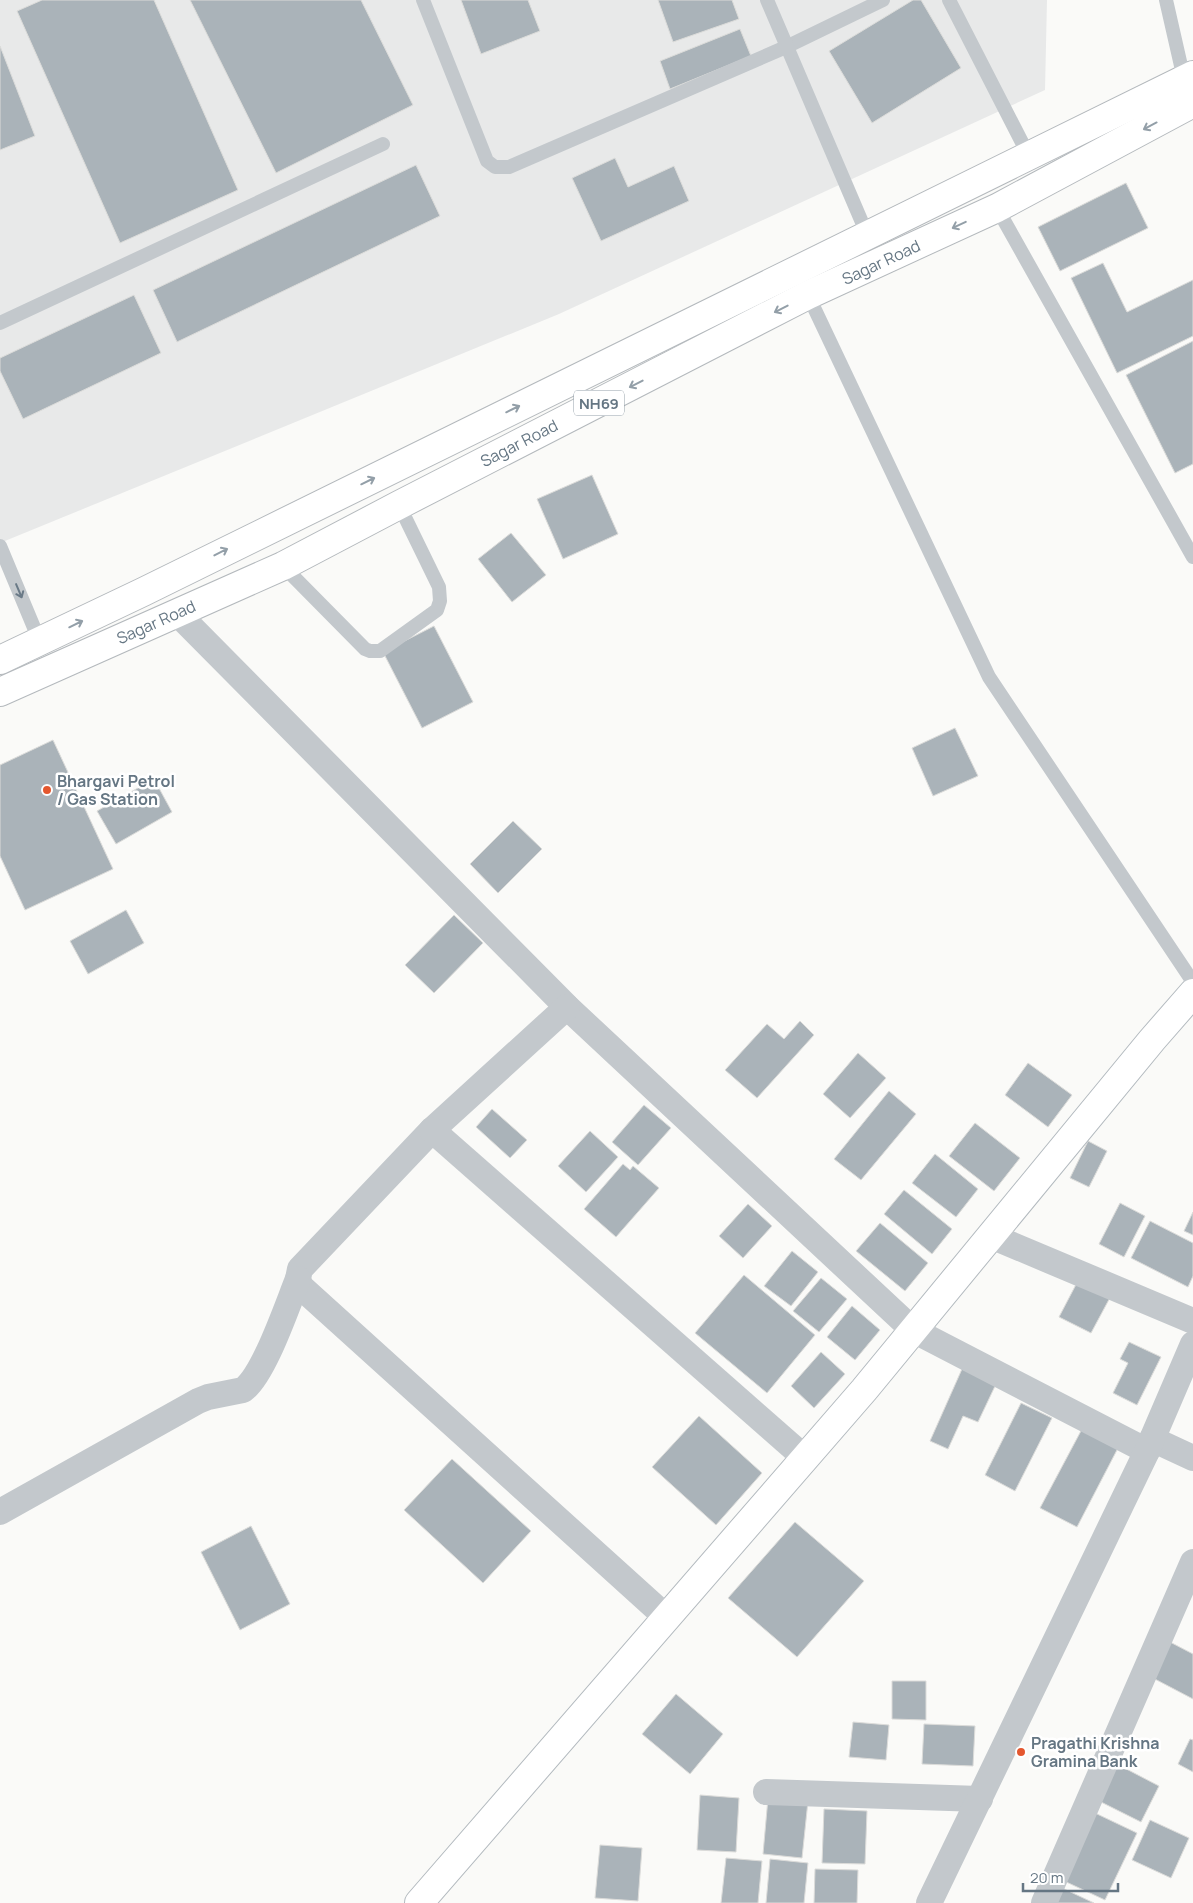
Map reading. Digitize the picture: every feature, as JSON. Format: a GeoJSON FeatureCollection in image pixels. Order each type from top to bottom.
{"type":"FeatureCollection","features":[{"type":"Feature","properties":{"kind":"main road","name":"Sagar Road"},"geometry":{"type":"LineString","coordinates":[[7,657],[867,234],[1029,156],[1190,86]]}},
{"type":"Feature","properties":{"kind":"main road","name":"Sagar Road"},"geometry":{"type":"LineString","coordinates":[[0,692],[283,566],[398,505],[808,296],[996,208],[1190,86]]}},
{"type":"Feature","properties":{"kind":"main road"},"geometry":{"type":"LineString","coordinates":[[419,1903],[864,1390],[1152,1040],[1193,993]]}},
{"type":"Feature","properties":{"kind":"street"},"geometry":{"type":"LineString","coordinates":[[177,613],[567,1007],[913,1330],[1166,1449]]}},
{"type":"Feature","properties":{"kind":"street"},"geometry":{"type":"LineString","coordinates":[[7,657],[25,680]]}},
{"type":"Feature","properties":{"kind":"street"},"geometry":{"type":"LineString","coordinates":[[0,1512],[181,1410],[208,1397],[243,1390],[248,1386],[261,1367],[298,1280],[300,1269],[432,1130],[567,1007]]}},
{"type":"Feature","properties":{"kind":"street"},"geometry":{"type":"LineString","coordinates":[[432,1130],[805,1458]]}},
{"type":"Feature","properties":{"kind":"street"},"geometry":{"type":"LineString","coordinates":[[991,1236],[1193,1321]]}},
{"type":"Feature","properties":{"kind":"street"},"geometry":{"type":"LineString","coordinates":[[298,1280],[301,1287],[666,1617]]}},
{"type":"Feature","properties":{"kind":"street"},"geometry":{"type":"LineString","coordinates":[[929,1903],[980,1799],[1166,1449],[1193,1344]]}},
{"type":"Feature","properties":{"kind":"street"},"geometry":{"type":"LineString","coordinates":[[1044,1903],[1193,1562]]}},
{"type":"Feature","properties":{"kind":"street"},"geometry":{"type":"LineString","coordinates":[[766,1792],[980,1799]]}},
{"type":"Feature","properties":{"kind":"lane"},"geometry":{"type":"LineString","coordinates":[[423,0],[487,161],[495,167],[509,167],[786,47],[883,0]]}},
{"type":"Feature","properties":{"kind":"lane"},"geometry":{"type":"LineString","coordinates":[[767,0],[867,234]]}},
{"type":"Feature","properties":{"kind":"lane"},"geometry":{"type":"LineString","coordinates":[[949,0],[1029,156]]}},
{"type":"Feature","properties":{"kind":"lane"},"geometry":{"type":"LineString","coordinates":[[1166,0],[1190,86]]}},
{"type":"Feature","properties":{"kind":"lane"},"geometry":{"type":"LineString","coordinates":[[0,323],[383,144]]}},
{"type":"Feature","properties":{"kind":"lane"},"geometry":{"type":"LineString","coordinates":[[996,208],[1193,557]]}},
{"type":"Feature","properties":{"kind":"lane"},"geometry":{"type":"LineString","coordinates":[[808,296],[989,677],[1193,982]]}},
{"type":"Feature","properties":{"kind":"lane"},"geometry":{"type":"LineString","coordinates":[[283,566],[365,648],[370,651],[380,650],[436,610],[440,600],[439,587],[398,505]]}},
{"type":"Feature","properties":{"kind":"lane"},"geometry":{"type":"LineString","coordinates":[[0,546],[40,642]]}},
{"type":"Feature","properties":{"kind":"shaded area"},"geometry":{"type":"Polygon","coordinates":[[[0,0],[1047,0],[1045,90],[559,314],[0,543],[0,0]]]}},
{"type":"Feature","properties":{"kind":"building"},"geometry":{"type":"Polygon","coordinates":[[[42,0],[154,0],[238,190],[120,243],[17,11],[42,0]]]}},
{"type":"Feature","properties":{"kind":"building"},"geometry":{"type":"Polygon","coordinates":[[[190,0],[361,0],[413,105],[276,173],[190,0]]]}},
{"type":"Feature","properties":{"kind":"building"},"geometry":{"type":"Polygon","coordinates":[[[461,0],[528,0],[540,31],[481,54],[461,0]]]}},
{"type":"Feature","properties":{"kind":"building"},"geometry":{"type":"Polygon","coordinates":[[[658,0],[732,0],[739,19],[673,42],[658,0]]]}},
{"type":"Feature","properties":{"kind":"building"},"geometry":{"type":"Polygon","coordinates":[[[913,0],[921,0],[961,68],[872,123],[829,51],[913,0]]]}},
{"type":"Feature","properties":{"kind":"building"},"geometry":{"type":"Polygon","coordinates":[[[740,29],[751,56],[670,89],[660,61],[740,29]]]}},
{"type":"Feature","properties":{"kind":"building"},"geometry":{"type":"Polygon","coordinates":[[[0,46],[35,136],[0,150],[0,46]]]}},
{"type":"Feature","properties":{"kind":"building"},"geometry":{"type":"Polygon","coordinates":[[[615,158],[628,187],[674,166],[689,201],[601,241],[572,178],[615,158]]]}},
{"type":"Feature","properties":{"kind":"building"},"geometry":{"type":"Polygon","coordinates":[[[416,165],[440,216],[177,342],[153,290],[416,165]]]}},
{"type":"Feature","properties":{"kind":"building"},"geometry":{"type":"Polygon","coordinates":[[[1126,183],[1148,228],[1060,271],[1038,227],[1126,183]]]}},
{"type":"Feature","properties":{"kind":"building"},"geometry":{"type":"Polygon","coordinates":[[[1103,263],[1127,312],[1193,280],[1193,336],[1117,373],[1071,278],[1103,263]]]}},
{"type":"Feature","properties":{"kind":"building"},"geometry":{"type":"Polygon","coordinates":[[[134,295],[161,353],[23,419],[0,371],[0,358],[134,295]]]}},
{"type":"Feature","properties":{"kind":"building"},"geometry":{"type":"Polygon","coordinates":[[[1193,341],[1193,464],[1175,473],[1126,375],[1193,341]]]}},
{"type":"Feature","properties":{"kind":"building"},"geometry":{"type":"Polygon","coordinates":[[[592,475],[618,534],[563,559],[537,499],[592,475]]]}},
{"type":"Feature","properties":{"kind":"building"},"geometry":{"type":"Polygon","coordinates":[[[511,533],[546,575],[512,602],[478,559],[511,533]]]}},
{"type":"Feature","properties":{"kind":"building"},"geometry":{"type":"Polygon","coordinates":[[[434,626],[473,702],[422,728],[383,652],[434,626]]]}},
{"type":"Feature","properties":{"kind":"building"},"geometry":{"type":"Polygon","coordinates":[[[955,728],[978,776],[933,796],[912,748],[955,728]]]}},
{"type":"Feature","properties":{"kind":"building"},"geometry":{"type":"Polygon","coordinates":[[[53,740],[113,869],[25,910],[0,856],[0,765],[53,740]]]}},
{"type":"Feature","properties":{"kind":"building"},"geometry":{"type":"Polygon","coordinates":[[[154,779],[172,812],[116,844],[97,811],[154,779]]]}},
{"type":"Feature","properties":{"kind":"building"},"geometry":{"type":"Polygon","coordinates":[[[513,821],[542,849],[498,893],[470,864],[513,821]]]}},
{"type":"Feature","properties":{"kind":"building"},"geometry":{"type":"Polygon","coordinates":[[[126,910],[144,943],[88,974],[70,941],[126,910]]]}},
{"type":"Feature","properties":{"kind":"building"},"geometry":{"type":"Polygon","coordinates":[[[454,915],[483,943],[434,993],[405,965],[454,915]]]}},
{"type":"Feature","properties":{"kind":"building"},"geometry":{"type":"Polygon","coordinates":[[[800,1021],[814,1035],[757,1098],[725,1070],[767,1024],[784,1039],[800,1021]]]}},
{"type":"Feature","properties":{"kind":"building"},"geometry":{"type":"Polygon","coordinates":[[[858,1053],[886,1078],[850,1118],[823,1094],[858,1053]]]}},
{"type":"Feature","properties":{"kind":"building"},"geometry":{"type":"Polygon","coordinates":[[[1028,1063],[1072,1095],[1048,1127],[1005,1095],[1028,1063]]]}},
{"type":"Feature","properties":{"kind":"building"},"geometry":{"type":"Polygon","coordinates":[[[889,1091],[916,1114],[861,1180],[834,1159],[889,1091]]]}},
{"type":"Feature","properties":{"kind":"building"},"geometry":{"type":"Polygon","coordinates":[[[644,1105],[671,1128],[638,1165],[612,1142],[644,1105]]]}},
{"type":"Feature","properties":{"kind":"building"},"geometry":{"type":"Polygon","coordinates":[[[492,1109],[527,1140],[510,1158],[476,1127],[492,1109]]]}},
{"type":"Feature","properties":{"kind":"building"},"geometry":{"type":"Polygon","coordinates":[[[975,1123],[1020,1158],[994,1191],[949,1156],[975,1123]]]}},
{"type":"Feature","properties":{"kind":"building"},"geometry":{"type":"Polygon","coordinates":[[[590,1131],[618,1157],[586,1192],[558,1166],[590,1131]]]}},
{"type":"Feature","properties":{"kind":"building"},"geometry":{"type":"Polygon","coordinates":[[[1088,1141],[1107,1151],[1089,1187],[1070,1178],[1088,1141]]]}},
{"type":"Feature","properties":{"kind":"building"},"geometry":{"type":"Polygon","coordinates":[[[935,1154],[978,1189],[956,1217],[912,1183],[935,1154]]]}},
{"type":"Feature","properties":{"kind":"building"},"geometry":{"type":"Polygon","coordinates":[[[623,1164],[630,1170],[633,1166],[659,1188],[616,1237],[584,1209],[623,1164]]]}},
{"type":"Feature","properties":{"kind":"building"},"geometry":{"type":"Polygon","coordinates":[[[904,1190],[952,1229],[932,1254],[884,1214],[904,1190]]]}},
{"type":"Feature","properties":{"kind":"building"},"geometry":{"type":"Polygon","coordinates":[[[1120,1203],[1145,1216],[1124,1257],[1099,1244],[1120,1203]]]}},
{"type":"Feature","properties":{"kind":"building"},"geometry":{"type":"Polygon","coordinates":[[[748,1204],[772,1226],[743,1258],[719,1236],[748,1204]]]}},
{"type":"Feature","properties":{"kind":"building"},"geometry":{"type":"Polygon","coordinates":[[[1193,1212],[1193,1235],[1184,1231],[1193,1212]]]}},
{"type":"Feature","properties":{"kind":"building"},"geometry":{"type":"Polygon","coordinates":[[[1150,1221],[1193,1243],[1193,1276],[1188,1287],[1131,1258],[1150,1221]]]}},
{"type":"Feature","properties":{"kind":"building"},"geometry":{"type":"Polygon","coordinates":[[[880,1223],[928,1263],[905,1291],[856,1251],[880,1223]]]}},
{"type":"Feature","properties":{"kind":"building"},"geometry":{"type":"Polygon","coordinates":[[[792,1251],[818,1272],[791,1306],[764,1286],[792,1251]]]}},
{"type":"Feature","properties":{"kind":"building"},"geometry":{"type":"Polygon","coordinates":[[[744,1275],[815,1335],[767,1393],[695,1333],[744,1275]]]}},
{"type":"Feature","properties":{"kind":"building"},"geometry":{"type":"Polygon","coordinates":[[[1081,1275],[1113,1292],[1091,1333],[1059,1317],[1081,1275]]]}},
{"type":"Feature","properties":{"kind":"building"},"geometry":{"type":"Polygon","coordinates":[[[821,1278],[847,1299],[819,1332],[793,1311],[821,1278]]]}},
{"type":"Feature","properties":{"kind":"building"},"geometry":{"type":"Polygon","coordinates":[[[852,1306],[880,1330],[855,1360],[827,1337],[852,1306]]]}},
{"type":"Feature","properties":{"kind":"building"},"geometry":{"type":"Polygon","coordinates":[[[1129,1342],[1161,1357],[1137,1405],[1113,1393],[1128,1363],[1120,1359],[1129,1342]]]}},
{"type":"Feature","properties":{"kind":"building"},"geometry":{"type":"Polygon","coordinates":[[[821,1352],[845,1374],[814,1408],[791,1386],[821,1352]]]}},
{"type":"Feature","properties":{"kind":"building"},"geometry":{"type":"Polygon","coordinates":[[[962,1369],[996,1384],[978,1422],[963,1416],[948,1449],[930,1441],[962,1369]]]}},
{"type":"Feature","properties":{"kind":"building"},"geometry":{"type":"Polygon","coordinates":[[[1021,1403],[1052,1418],[1015,1491],[985,1475],[1021,1403]]]}},
{"type":"Feature","properties":{"kind":"building"},"geometry":{"type":"Polygon","coordinates":[[[699,1416],[762,1473],[716,1525],[652,1467],[699,1416]]]}},
{"type":"Feature","properties":{"kind":"building"},"geometry":{"type":"Polygon","coordinates":[[[1082,1429],[1118,1448],[1077,1527],[1040,1508],[1082,1429]]]}},
{"type":"Feature","properties":{"kind":"building"},"geometry":{"type":"Polygon","coordinates":[[[452,1459],[531,1531],[483,1583],[404,1510],[452,1459]]]}},
{"type":"Feature","properties":{"kind":"building"},"geometry":{"type":"Polygon","coordinates":[[[795,1522],[864,1581],[797,1657],[728,1598],[795,1522]]]}},
{"type":"Feature","properties":{"kind":"building"},"geometry":{"type":"Polygon","coordinates":[[[251,1526],[290,1604],[240,1630],[201,1552],[251,1526]]]}},
{"type":"Feature","properties":{"kind":"building"},"geometry":{"type":"Polygon","coordinates":[[[1170,1642],[1193,1654],[1193,1699],[1151,1677],[1170,1642]]]}},
{"type":"Feature","properties":{"kind":"building"},"geometry":{"type":"Polygon","coordinates":[[[892,1681],[926,1681],[926,1720],[892,1719],[892,1681]]]}},
{"type":"Feature","properties":{"kind":"building"},"geometry":{"type":"Polygon","coordinates":[[[676,1694],[723,1734],[690,1774],[642,1734],[676,1694]]]}},
{"type":"Feature","properties":{"kind":"building"},"geometry":{"type":"Polygon","coordinates":[[[853,1722],[889,1725],[886,1760],[849,1757],[853,1722]]]}},
{"type":"Feature","properties":{"kind":"building"},"geometry":{"type":"Polygon","coordinates":[[[924,1724],[975,1726],[973,1766],[922,1764],[924,1724]]]}},
{"type":"Feature","properties":{"kind":"building"},"geometry":{"type":"Polygon","coordinates":[[[1190,1739],[1193,1740],[1193,1772],[1178,1764],[1190,1739]]]}},
{"type":"Feature","properties":{"kind":"building"},"geometry":{"type":"Polygon","coordinates":[[[1111,1761],[1159,1786],[1141,1822],[1093,1798],[1111,1761]]]}},
{"type":"Feature","properties":{"kind":"building"},"geometry":{"type":"Polygon","coordinates":[[[700,1795],[739,1798],[736,1852],[697,1850],[700,1795]]]}},
{"type":"Feature","properties":{"kind":"building"},"geometry":{"type":"Polygon","coordinates":[[[768,1798],[808,1801],[802,1858],[763,1854],[768,1798]]]}},
{"type":"Feature","properties":{"kind":"building"},"geometry":{"type":"Polygon","coordinates":[[[824,1809],[867,1811],[865,1864],[822,1863],[824,1809]]]}},
{"type":"Feature","properties":{"kind":"building"},"geometry":{"type":"Polygon","coordinates":[[[1095,1813],[1137,1833],[1105,1900],[1062,1880],[1095,1813]]]}},
{"type":"Feature","properties":{"kind":"building"},"geometry":{"type":"Polygon","coordinates":[[[1150,1820],[1189,1838],[1171,1878],[1132,1860],[1150,1820]]]}},
{"type":"Feature","properties":{"kind":"building"},"geometry":{"type":"Polygon","coordinates":[[[600,1845],[642,1848],[638,1901],[595,1898],[600,1845]]]}},
{"type":"Feature","properties":{"kind":"building"},"geometry":{"type":"Polygon","coordinates":[[[726,1858],[762,1861],[758,1903],[721,1903],[726,1858]]]}},
{"type":"Feature","properties":{"kind":"building"},"geometry":{"type":"Polygon","coordinates":[[[770,1859],[808,1863],[804,1903],[766,1903],[770,1859]]]}},
{"type":"Feature","properties":{"kind":"building"},"geometry":{"type":"Polygon","coordinates":[[[815,1869],[858,1870],[857,1903],[814,1903],[815,1869]]]}},
{"type":"Feature","properties":{"kind":"building"},"geometry":{"type":"Polygon","coordinates":[[[1060,1887],[1094,1903],[1053,1903],[1060,1887]]]}},
{"type":"Feature","properties":{"kind":"place","name":"Bhargavi Petrol / Gas Station"},"geometry":{"type":"Point","coordinates":[47,790]}},
{"type":"Feature","properties":{"kind":"place","name":"Pragathi Krishna Gramina Bank"},"geometry":{"type":"Point","coordinates":[1021,1752]}}]}
